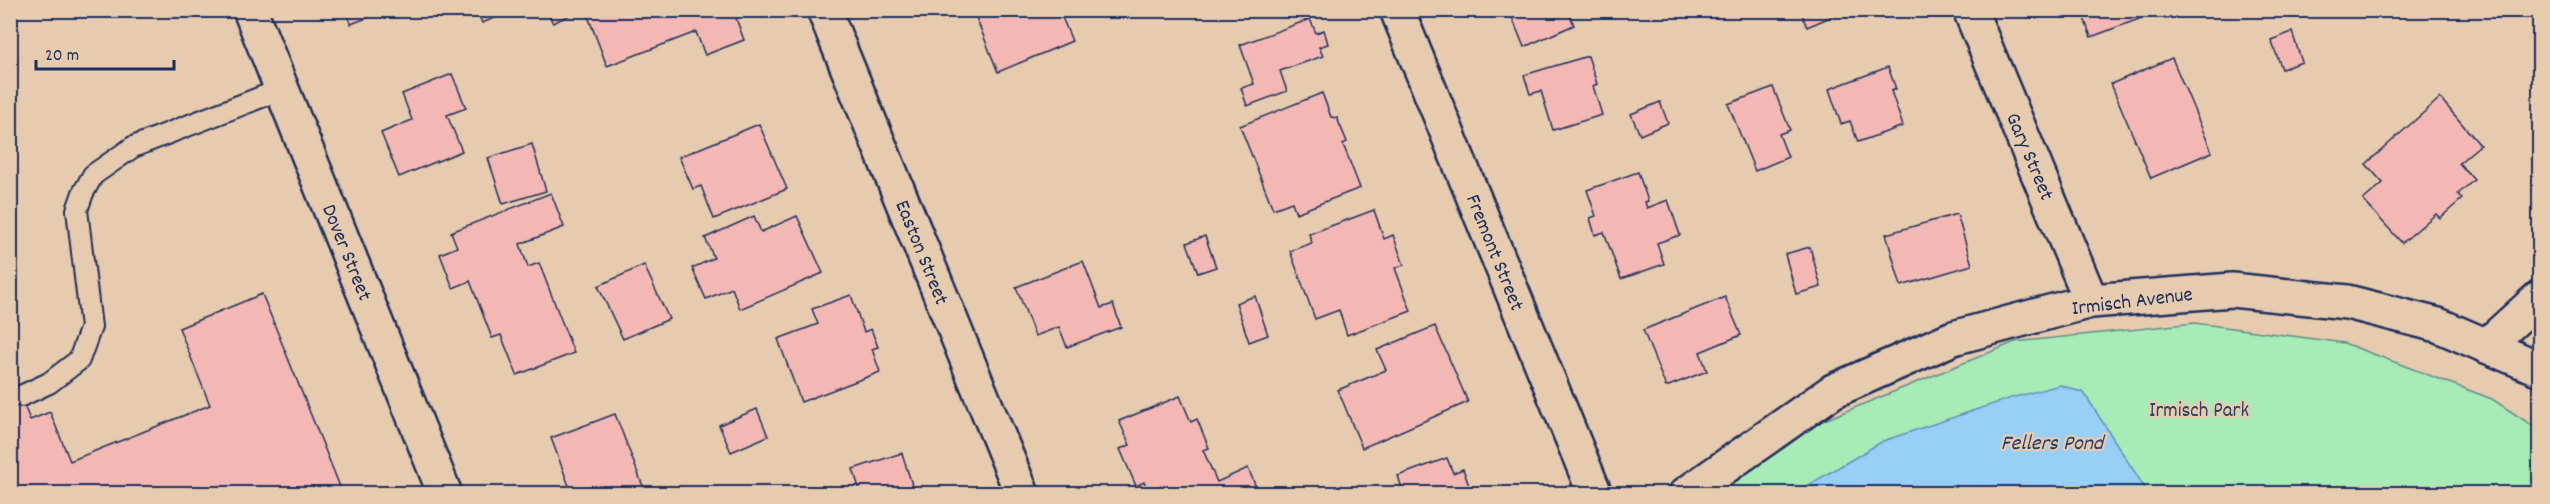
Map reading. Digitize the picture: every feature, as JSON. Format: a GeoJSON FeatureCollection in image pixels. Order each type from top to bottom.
{"type":"FeatureCollection","features":[{"type":"Feature","properties":{"kind":"street","name":"Dover Street"},"geometry":{"type":"LineString","coordinates":[[250,10],[445,494]]}},
{"type":"Feature","properties":{"kind":"street","name":"Easton Street"},"geometry":{"type":"LineString","coordinates":[[824,10],[1022,494]]}},
{"type":"Feature","properties":{"kind":"street","name":"Fremont Street"},"geometry":{"type":"LineString","coordinates":[[1396,10],[1595,494]]}},
{"type":"Feature","properties":{"kind":"street","name":"Gary Street"},"geometry":{"type":"LineString","coordinates":[[1970,10],[2091,301]]}},
{"type":"Feature","properties":{"kind":"street","name":"Irmisch Avenue"},"geometry":{"type":"LineString","coordinates":[[1686,494],[1833,391],[1953,338],[2091,301],[2232,290],[2347,302],[2438,325],[2540,369]]}},
{"type":"Feature","properties":{"kind":"street"},"geometry":{"type":"LineString","coordinates":[[2486,346],[2540,297]]}},
{"type":"Feature","properties":{"kind":"lane"},"geometry":{"type":"LineString","coordinates":[[21,396],[49,383],[79,360],[91,327],[77,210],[93,175],[133,147],[282,89]]}},
{"type":"Feature","properties":{"kind":"green space","name":"Irmisch Park"},"geometry":{"type":"Polygon","coordinates":[[[2195,323],[2344,343],[2492,399],[2539,430],[2539,493],[1722,494],[1788,435],[2015,342],[2195,323]]]}},
{"type":"Feature","properties":{"kind":"water","name":"Fellers Pond"},"geometry":{"type":"Polygon","coordinates":[[[2060,385],[2084,393],[2148,493],[1795,493],[1883,441],[2011,398],[2060,385]]]}},
{"type":"Feature","properties":{"kind":"building"},"geometry":{"type":"Polygon","coordinates":[[[346,10],[388,10],[351,24],[346,10]]]}},
{"type":"Feature","properties":{"kind":"building"},"geometry":{"type":"Polygon","coordinates":[[[477,10],[515,10],[482,23],[477,10]]]}},
{"type":"Feature","properties":{"kind":"building"},"geometry":{"type":"Polygon","coordinates":[[[546,10],[580,10],[553,23],[546,10]]]}},
{"type":"Feature","properties":{"kind":"building"},"geometry":{"type":"Polygon","coordinates":[[[733,10],[744,40],[705,55],[696,32],[607,66],[586,11],[733,10]]]}},
{"type":"Feature","properties":{"kind":"building"},"geometry":{"type":"Polygon","coordinates":[[[973,10],[1059,10],[1072,41],[998,72],[973,10]]]}},
{"type":"Feature","properties":{"kind":"building"},"geometry":{"type":"Polygon","coordinates":[[[1509,10],[1568,10],[1574,25],[1524,47],[1509,10]]]}},
{"type":"Feature","properties":{"kind":"building"},"geometry":{"type":"Polygon","coordinates":[[[1800,10],[1847,10],[1807,27],[1800,10]]]}},
{"type":"Feature","properties":{"kind":"building"},"geometry":{"type":"Polygon","coordinates":[[[2081,10],[2145,10],[2147,16],[2091,37],[2081,10]]]}},
{"type":"Feature","properties":{"kind":"building"},"geometry":{"type":"Polygon","coordinates":[[[1310,19],[1316,33],[1324,30],[1328,44],[1319,47],[1323,56],[1280,71],[1287,91],[1247,106],[1241,88],[1254,84],[1240,45],[1310,19]]]}},
{"type":"Feature","properties":{"kind":"building"},"geometry":{"type":"Polygon","coordinates":[[[2292,32],[2302,62],[2282,69],[2271,40],[2292,32]]]}},
{"type":"Feature","properties":{"kind":"building"},"geometry":{"type":"Polygon","coordinates":[[[1588,56],[1597,84],[1593,86],[1602,115],[1553,130],[1541,91],[1530,94],[1524,75],[1588,56]]]}},
{"type":"Feature","properties":{"kind":"building"},"geometry":{"type":"Polygon","coordinates":[[[2172,58],[2212,152],[2151,178],[2111,84],[2172,58]]]}},
{"type":"Feature","properties":{"kind":"building"},"geometry":{"type":"Polygon","coordinates":[[[1888,67],[1896,89],[1891,91],[1903,126],[1858,142],[1850,121],[1841,124],[1829,89],[1888,67]]]}},
{"type":"Feature","properties":{"kind":"building"},"geometry":{"type":"Polygon","coordinates":[[[452,74],[466,108],[447,115],[462,151],[399,177],[381,133],[412,120],[402,94],[452,74]]]}},
{"type":"Feature","properties":{"kind":"building"},"geometry":{"type":"Polygon","coordinates":[[[1773,87],[1790,130],[1779,134],[1788,157],[1755,171],[1728,104],[1773,87]]]}},
{"type":"Feature","properties":{"kind":"building"},"geometry":{"type":"Polygon","coordinates":[[[1322,93],[1331,117],[1337,118],[1347,142],[1343,144],[1360,188],[1296,213],[1292,202],[1273,209],[1240,126],[1322,93]]]}},
{"type":"Feature","properties":{"kind":"building"},"geometry":{"type":"Polygon","coordinates":[[[2440,98],[2480,145],[2459,163],[2474,180],[2458,194],[2462,199],[2440,218],[2436,214],[2402,243],[2363,200],[2383,183],[2366,164],[2440,98]]]}},
{"type":"Feature","properties":{"kind":"building"},"geometry":{"type":"Polygon","coordinates":[[[1660,102],[1668,123],[1640,135],[1631,114],[1660,102]]]}},
{"type":"Feature","properties":{"kind":"building"},"geometry":{"type":"Polygon","coordinates":[[[759,124],[787,189],[714,219],[701,186],[693,189],[679,157],[759,124]]]}},
{"type":"Feature","properties":{"kind":"building"},"geometry":{"type":"Polygon","coordinates":[[[532,144],[546,191],[503,204],[488,158],[532,144]]]}},
{"type":"Feature","properties":{"kind":"building"},"geometry":{"type":"Polygon","coordinates":[[[1638,172],[1648,201],[1645,202],[1647,208],[1668,200],[1680,235],[1657,243],[1664,264],[1621,279],[1604,232],[1595,235],[1590,218],[1596,216],[1587,190],[1638,172]]]}},
{"type":"Feature","properties":{"kind":"building"},"geometry":{"type":"Polygon","coordinates":[[[551,193],[564,227],[520,244],[528,267],[539,263],[574,353],[517,375],[501,335],[492,338],[470,281],[453,288],[440,254],[457,247],[451,232],[551,193]]]}},
{"type":"Feature","properties":{"kind":"building"},"geometry":{"type":"Polygon","coordinates":[[[1374,210],[1384,239],[1393,235],[1404,265],[1395,268],[1411,311],[1347,335],[1339,310],[1315,319],[1290,251],[1312,243],[1309,234],[1374,210]]]}},
{"type":"Feature","properties":{"kind":"building"},"geometry":{"type":"Polygon","coordinates":[[[1957,214],[1972,265],[1901,286],[1886,234],[1957,214]]]}},
{"type":"Feature","properties":{"kind":"building"},"geometry":{"type":"Polygon","coordinates":[[[754,216],[761,232],[797,216],[823,273],[740,309],[732,288],[706,299],[692,268],[714,258],[705,238],[754,216]]]}},
{"type":"Feature","properties":{"kind":"building"},"geometry":{"type":"Polygon","coordinates":[[[1205,236],[1216,267],[1198,273],[1187,243],[1205,236]]]}},
{"type":"Feature","properties":{"kind":"building"},"geometry":{"type":"Polygon","coordinates":[[[1810,247],[1821,287],[1796,294],[1785,254],[1810,247]]]}},
{"type":"Feature","properties":{"kind":"building"},"geometry":{"type":"Polygon","coordinates":[[[1083,261],[1101,308],[1113,304],[1121,327],[1067,347],[1059,327],[1035,336],[1016,287],[1083,261]]]}},
{"type":"Feature","properties":{"kind":"building"},"geometry":{"type":"Polygon","coordinates":[[[644,265],[669,319],[623,339],[598,286],[644,265]]]}},
{"type":"Feature","properties":{"kind":"building"},"geometry":{"type":"Polygon","coordinates":[[[262,294],[343,494],[10,494],[10,371],[30,420],[50,412],[70,461],[210,405],[179,328],[262,294]]]}},
{"type":"Feature","properties":{"kind":"building"},"geometry":{"type":"Polygon","coordinates":[[[851,295],[864,332],[871,329],[878,347],[872,349],[880,372],[801,402],[778,339],[818,324],[812,309],[851,295]]]}},
{"type":"Feature","properties":{"kind":"building"},"geometry":{"type":"Polygon","coordinates":[[[1255,296],[1268,335],[1249,342],[1236,303],[1255,296]]]}},
{"type":"Feature","properties":{"kind":"building"},"geometry":{"type":"Polygon","coordinates":[[[1725,297],[1741,335],[1700,352],[1707,371],[1666,387],[1643,330],[1725,297]]]}},
{"type":"Feature","properties":{"kind":"building"},"geometry":{"type":"Polygon","coordinates":[[[1435,326],[1468,402],[1362,448],[1338,390],[1386,370],[1377,350],[1435,326]]]}},
{"type":"Feature","properties":{"kind":"building"},"geometry":{"type":"Polygon","coordinates":[[[1180,396],[1191,422],[1197,419],[1209,448],[1203,450],[1217,482],[1248,468],[1259,494],[1149,494],[1144,482],[1136,486],[1120,449],[1130,445],[1119,421],[1180,396]]]}},
{"type":"Feature","properties":{"kind":"building"},"geometry":{"type":"Polygon","coordinates":[[[757,409],[768,436],[731,452],[719,425],[757,409]]]}},
{"type":"Feature","properties":{"kind":"building"},"geometry":{"type":"Polygon","coordinates":[[[615,414],[646,494],[572,494],[551,438],[615,414]]]}},
{"type":"Feature","properties":{"kind":"building"},"geometry":{"type":"Polygon","coordinates":[[[902,453],[912,485],[903,488],[905,494],[861,494],[853,469],[902,453]]]}},
{"type":"Feature","properties":{"kind":"building"},"geometry":{"type":"Polygon","coordinates":[[[1447,458],[1453,473],[1463,469],[1472,494],[1404,494],[1398,476],[1447,458]]]}}]}
